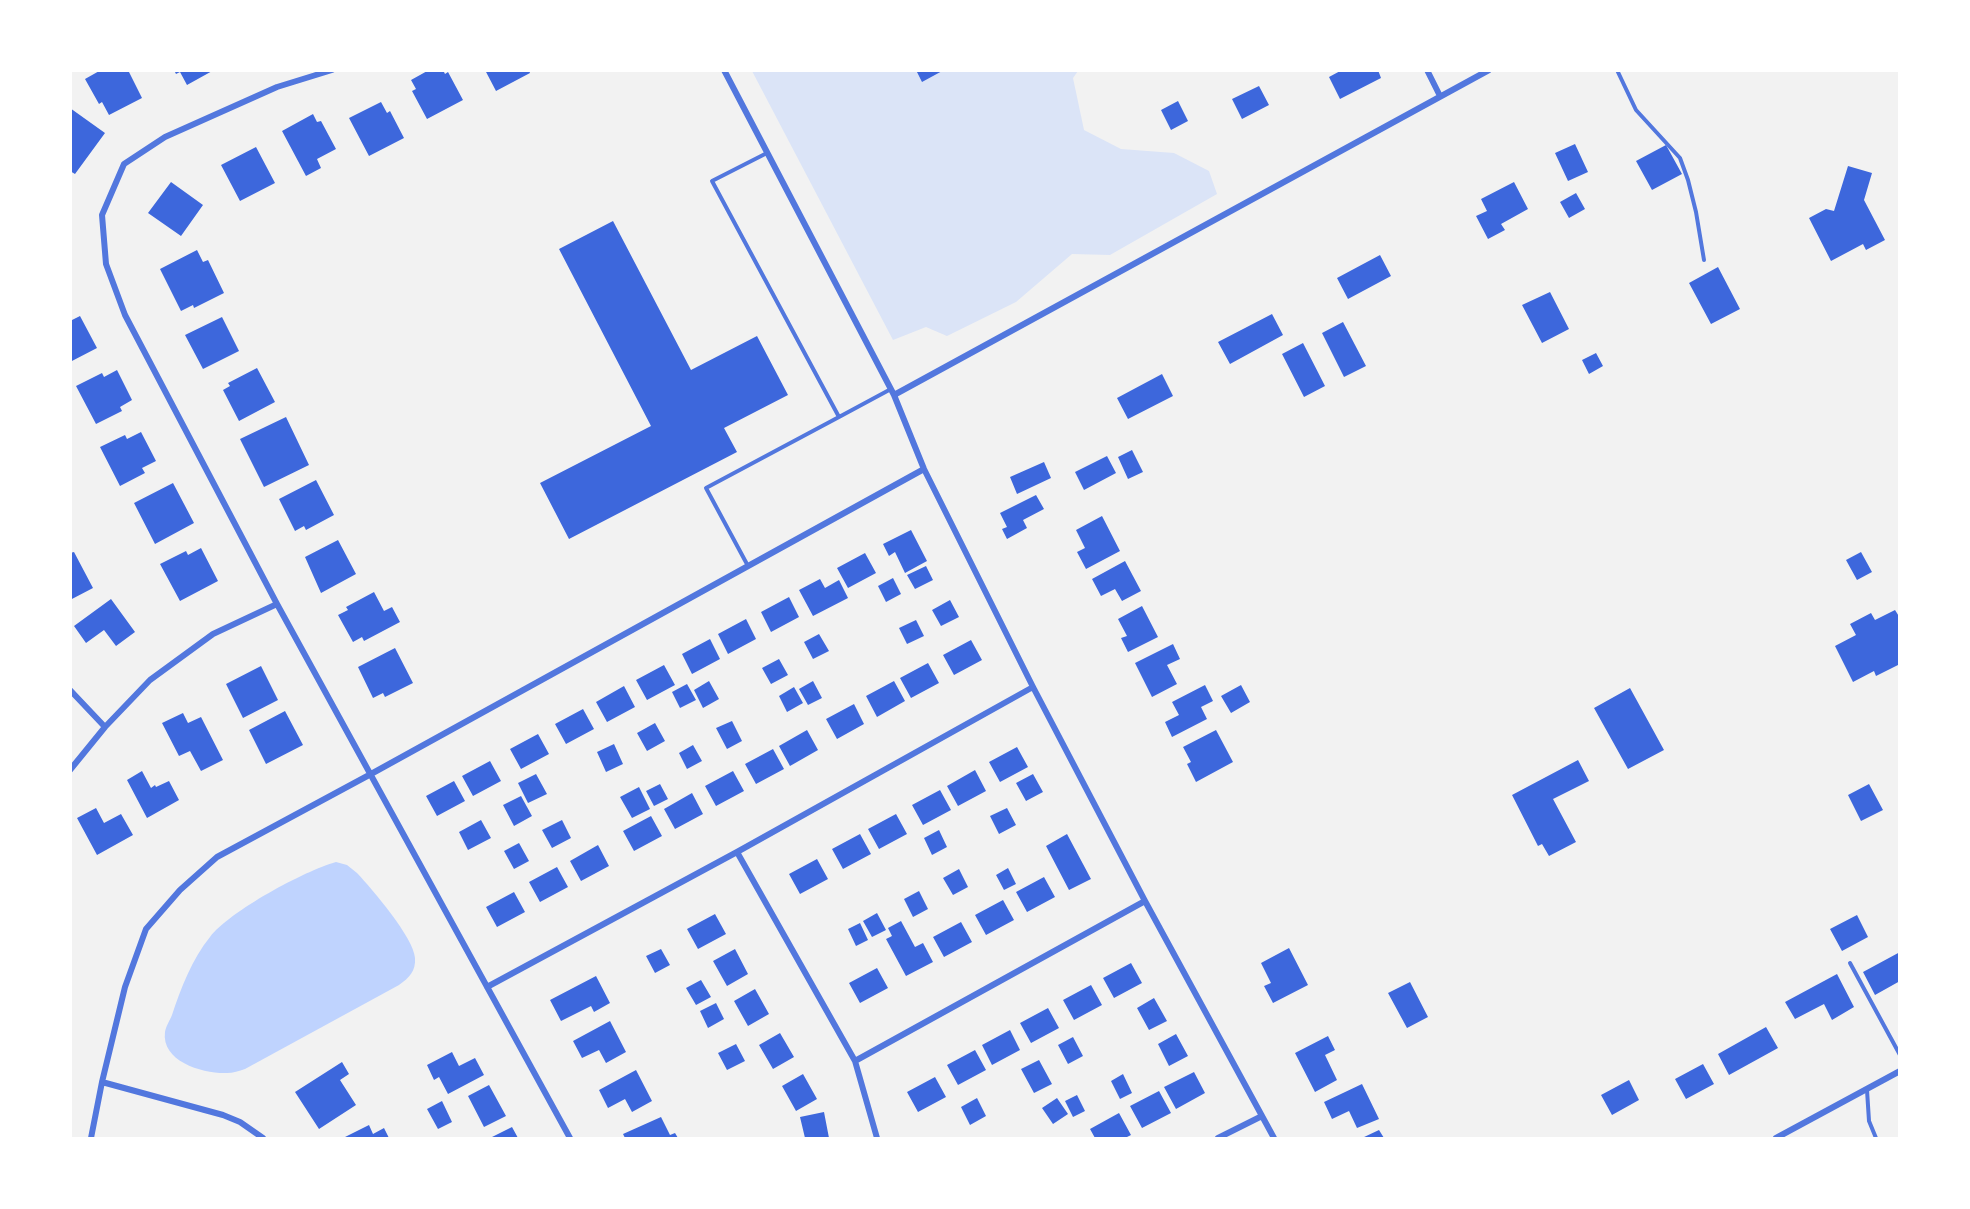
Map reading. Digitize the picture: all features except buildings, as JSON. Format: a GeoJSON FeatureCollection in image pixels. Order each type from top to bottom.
{"type":"FeatureCollection","features":[{"type":"Feature","properties":{"kind":"street"},"geometry":{"type":"LineString","coordinates":[[332,70],[277,87],[165,137],[124,164],[102,215],[106,264],[125,315],[277,604],[570,1138]]}},
{"type":"Feature","properties":{"kind":"street"},"geometry":{"type":"LineString","coordinates":[[724,70],[893,392],[924,469],[1033,687],[1145,901],[1274,1138]]}},
{"type":"Feature","properties":{"kind":"street"},"geometry":{"type":"LineString","coordinates":[[1427,70],[1440,96]]}},
{"type":"Feature","properties":{"kind":"street"},"geometry":{"type":"LineString","coordinates":[[893,392],[1489,70]]}},
{"type":"Feature","properties":{"kind":"street"},"geometry":{"type":"LineString","coordinates":[[92,1138],[102,1082],[125,987],[146,929],[180,890],[217,857],[924,469]]}},
{"type":"Feature","properties":{"kind":"street"},"geometry":{"type":"LineString","coordinates":[[70,770],[105,727],[150,681],[213,634],[277,604]]}},
{"type":"Feature","properties":{"kind":"street"},"geometry":{"type":"LineString","coordinates":[[487,987],[737,852],[1033,687]]}},
{"type":"Feature","properties":{"kind":"street"},"geometry":{"type":"LineString","coordinates":[[70,690],[105,727]]}},
{"type":"Feature","properties":{"kind":"street"},"geometry":{"type":"LineString","coordinates":[[737,852],[855,1062],[877,1138]]}},
{"type":"Feature","properties":{"kind":"street"},"geometry":{"type":"LineString","coordinates":[[855,1062],[1145,901]]}},
{"type":"Feature","properties":{"kind":"street"},"geometry":{"type":"LineString","coordinates":[[1776,1138],[1899,1071]]}},
{"type":"Feature","properties":{"kind":"street"},"geometry":{"type":"LineString","coordinates":[[102,1082],[223,1115],[240,1122],[263,1138]]}},
{"type":"Feature","properties":{"kind":"street"},"geometry":{"type":"LineString","coordinates":[[1218,1138],[1262,1116]]}},
{"type":"Feature","properties":{"kind":"lane"},"geometry":{"type":"LineString","coordinates":[[1617,70],[1636,110],[1680,158],[1696,213],[1704,260]]}},
{"type":"Feature","properties":{"kind":"lane"},"geometry":{"type":"LineString","coordinates":[[768,153],[712,181],[839,417]]}},
{"type":"Feature","properties":{"kind":"lane"},"geometry":{"type":"LineString","coordinates":[[748,566],[706,488],[839,417],[893,392]]}},
{"type":"Feature","properties":{"kind":"lane"},"geometry":{"type":"LineString","coordinates":[[1850,963],[1899,1055]]}},
{"type":"Feature","properties":{"kind":"lane"},"geometry":{"type":"LineString","coordinates":[[1867,1089],[1869,1120],[1876,1138]]}},
{"type":"Feature","properties":{"kind":"shaded area"},"geometry":{"type":"Polygon","coordinates":[[[752,71],[1078,71],[1073,78],[1084,130],[1121,149],[1174,153],[1209,171],[1217,194],[1110,255],[1072,254],[1016,302],[947,336],[926,327],[893,340],[752,71]]]}},
{"type":"Feature","properties":{"kind":"water"},"geometry":{"type":"Polygon","coordinates":[[[336,862],[347,865],[357,873],[382,902],[408,939],[415,958],[409,977],[399,985],[245,1069],[218,1073],[196,1068],[177,1058],[170,1051],[165,1032],[188,974],[210,937],[234,916],[268,893],[336,862]]]}}]}
